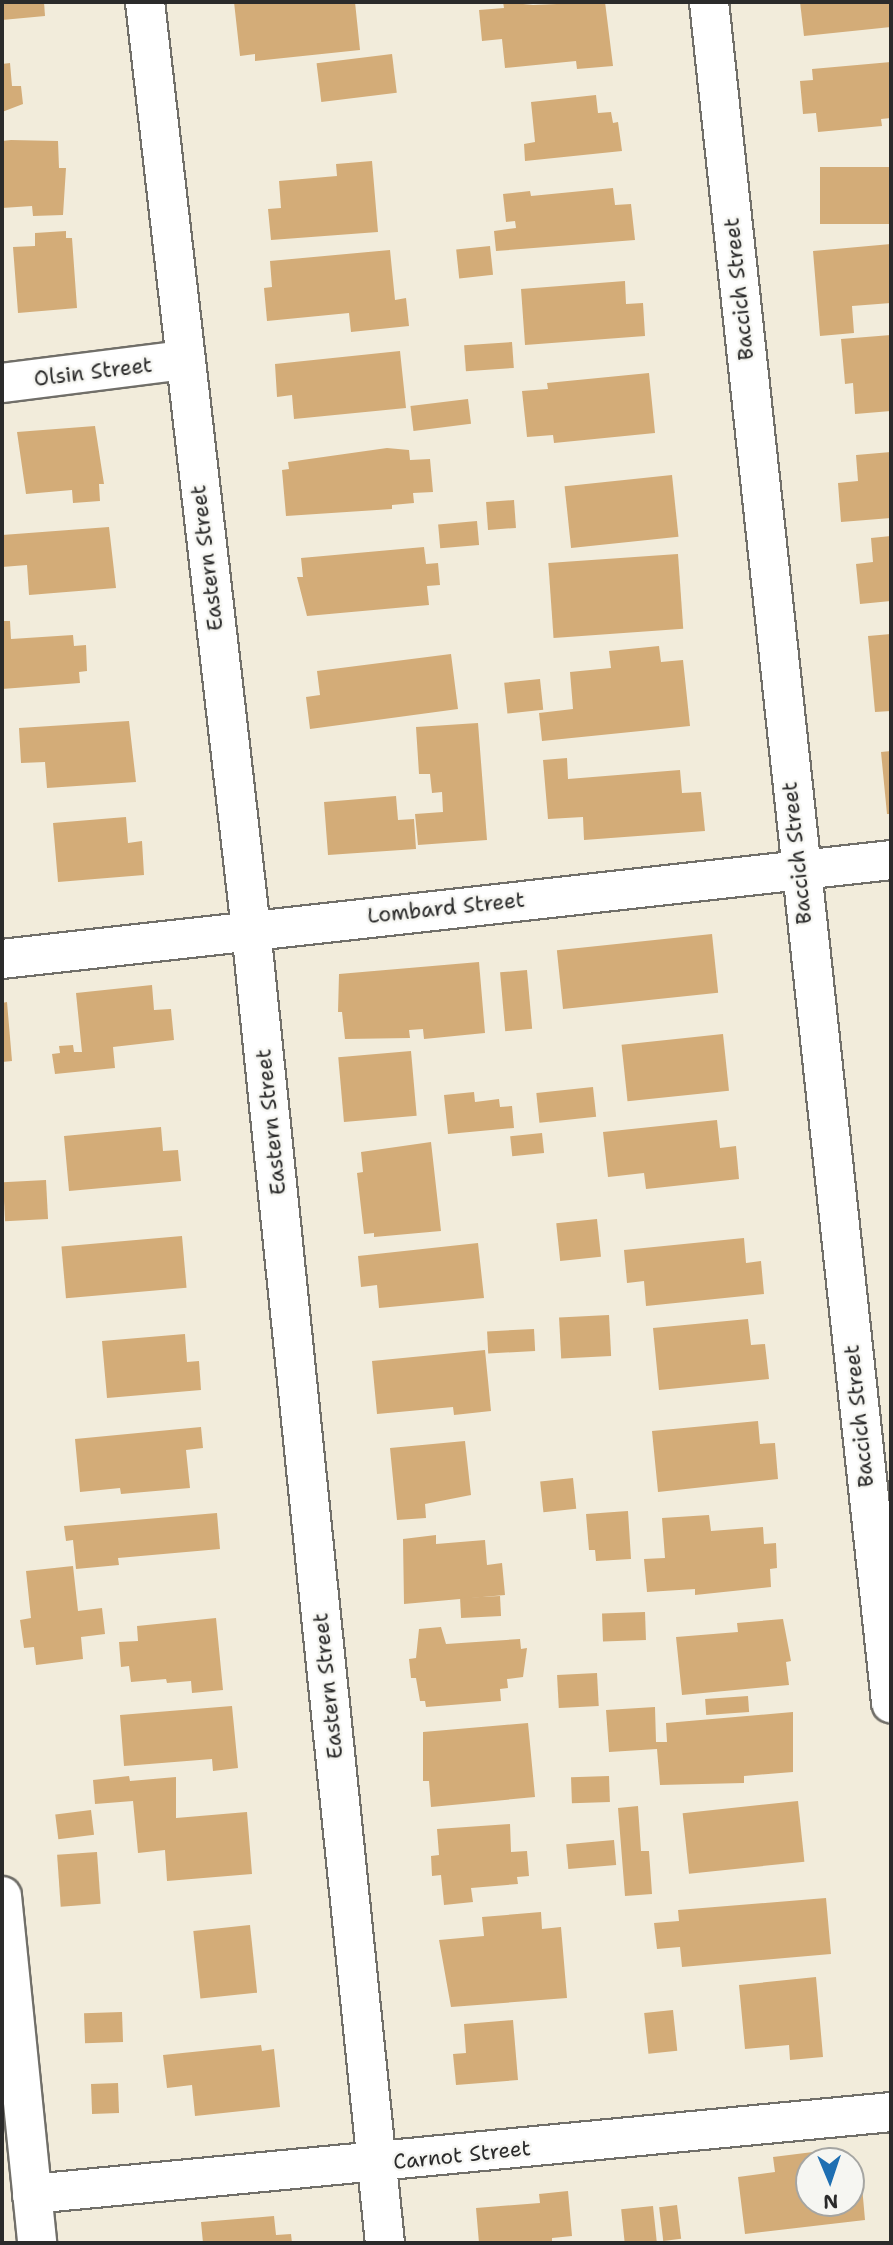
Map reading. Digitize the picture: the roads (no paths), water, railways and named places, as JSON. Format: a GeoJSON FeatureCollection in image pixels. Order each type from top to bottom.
{"type":"FeatureCollection","features":[{"type":"Feature","properties":{"kind":"street","name":"Eastern Street"},"geometry":{"type":"LineString","coordinates":[[145,2],[251,929],[385,2243]]}},
{"type":"Feature","properties":{"kind":"street","name":"Baccich Street"},"geometry":{"type":"LineString","coordinates":[[709,2],[799,871],[891,1703]]}},
{"type":"Feature","properties":{"kind":"street","name":"Olsin Street"},"geometry":{"type":"LineString","coordinates":[[2,383],[184,360]]}},
{"type":"Feature","properties":{"kind":"street","name":"Lombard Street"},"geometry":{"type":"LineString","coordinates":[[2,959],[251,929],[891,860]]}},
{"type":"Feature","properties":{"kind":"street"},"geometry":{"type":"LineString","coordinates":[[2,1896],[37,2243]]}},
{"type":"Feature","properties":{"kind":"street","name":"Carnot Street"},"geometry":{"type":"LineString","coordinates":[[32,2194],[377,2164],[891,2112]]}}]}
